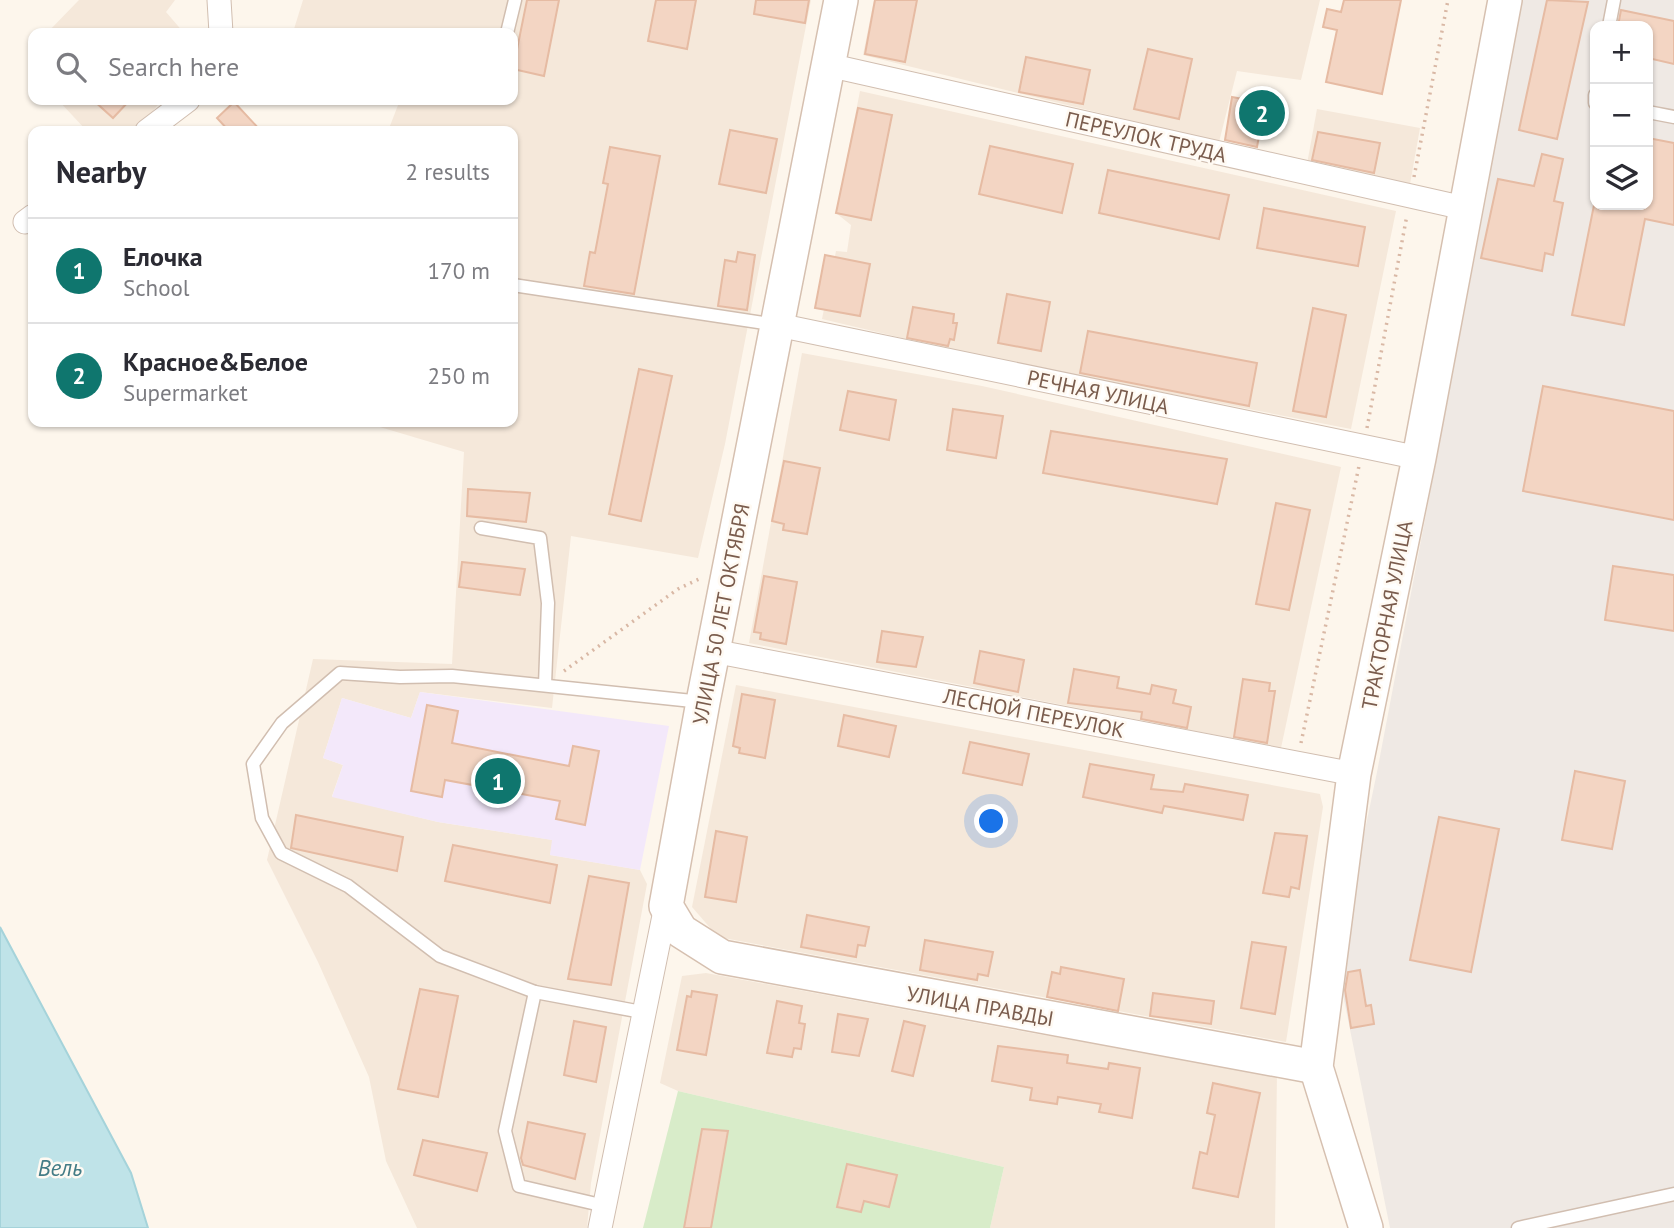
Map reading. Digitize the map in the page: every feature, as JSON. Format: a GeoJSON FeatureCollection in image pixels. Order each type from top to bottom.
{"type":"FeatureCollection","features":[{"type":"Feature","properties":{"kind":"street"},"geometry":{"type":"LineString","coordinates":[[219,0],[221,28]]}},
{"type":"Feature","properties":{"kind":"street","name":"УЛИЦА 50 ЛЕТ ОКТЯБРЯ"},"geometry":{"type":"LineString","coordinates":[[602,1217],[646,1013],[703,702],[841,0]]}},
{"type":"Feature","properties":{"kind":"street","name":"ТРАКТОРНАЯ УЛИЦА"},"geometry":{"type":"LineString","coordinates":[[1366,1228],[1316,1067],[1354,774],[1419,458],[1505,0]]}},
{"type":"Feature","properties":{"kind":"street","name":"ПЕРЕУЛОК ТРУДА"},"geometry":{"type":"LineString","coordinates":[[828,65],[1464,208]]}},
{"type":"Feature","properties":{"kind":"street"},"geometry":{"type":"LineString","coordinates":[[153,126],[180,105]]}},
{"type":"Feature","properties":{"kind":"street","name":"РЕЧНАЯ УЛИЦА"},"geometry":{"type":"LineString","coordinates":[[778,325],[1419,458]]}},
{"type":"Feature","properties":{"kind":"street","name":"ЛЕСНОЙ ПЕРЕУЛОК"},"geometry":{"type":"LineString","coordinates":[[713,651],[1354,774]]}},
{"type":"Feature","properties":{"kind":"street","name":"УЛИЦА ПРАВДЫ"},"geometry":{"type":"LineString","coordinates":[[666,905],[681,931],[722,957],[1316,1067]]}},
{"type":"Feature","properties":{"kind":"lane"},"geometry":{"type":"LineString","coordinates":[[508,28],[515,0]]}},
{"type":"Feature","properties":{"kind":"lane"},"geometry":{"type":"LineString","coordinates":[[1610,21],[1614,0]]}},
{"type":"Feature","properties":{"kind":"lane"},"geometry":{"type":"LineString","coordinates":[[1653,113],[1674,117]]}},
{"type":"Feature","properties":{"kind":"lane"},"geometry":{"type":"LineString","coordinates":[[518,286],[778,325]]}},
{"type":"Feature","properties":{"kind":"lane"},"geometry":{"type":"LineString","coordinates":[[481,528],[540,538],[548,603],[545,685]]}},
{"type":"Feature","properties":{"kind":"lane"},"geometry":{"type":"LineString","coordinates":[[646,1013],[536,992],[440,956],[348,886],[281,853],[262,818],[253,764],[282,723],[341,673],[400,677],[452,676],[703,702]]}},
{"type":"Feature","properties":{"kind":"lane"},"geometry":{"type":"LineString","coordinates":[[536,992],[505,1131],[519,1186],[602,1217]]}},
{"type":"Feature","properties":{"kind":"lane"},"geometry":{"type":"LineString","coordinates":[[1518,1228],[1674,1194]]}},
{"type":"Feature","properties":{"kind":"path"},"geometry":{"type":"LineString","coordinates":[[1296,763],[1363,447],[1448,0]]}},
{"type":"Feature","properties":{"kind":"path"},"geometry":{"type":"LineString","coordinates":[[545,685],[678,589],[702,578]]}},
{"type":"Feature","properties":{"kind":"shaded area"},"geometry":{"type":"Polygon","coordinates":[[[79,0],[175,0],[166,12],[180,28],[52,28],[79,0]]]}},
{"type":"Feature","properties":{"kind":"shaded area"},"geometry":{"type":"Polygon","coordinates":[[[303,0],[811,0],[725,444],[698,558],[571,536],[552,708],[420,692],[411,718],[342,698],[323,758],[343,765],[332,796],[438,822],[553,840],[550,855],[640,870],[647,884],[591,1183],[587,1228],[417,1228],[386,1161],[369,1077],[318,962],[267,860],[313,659],[452,664],[464,452],[380,427],[518,427],[518,126],[390,126],[398,105],[518,105],[518,28],[294,28],[303,0]]]}},
{"type":"Feature","properties":{"kind":"shaded area"},"geometry":{"type":"Polygon","coordinates":[[[874,0],[1320,0],[1301,80],[1237,71],[1219,142],[863,55],[874,0]]]}},
{"type":"Feature","properties":{"kind":"shaded area"},"geometry":{"type":"Polygon","coordinates":[[[1515,0],[1674,0],[1674,1228],[1390,1228],[1337,965],[1377,772],[1488,188],[1515,0]]]}},
{"type":"Feature","properties":{"kind":"shaded area"},"geometry":{"type":"Polygon","coordinates":[[[860,91],[1396,211],[1351,429],[987,358],[822,319],[836,251],[847,252],[851,225],[836,213],[860,91]]]}},
{"type":"Feature","properties":{"kind":"shaded area"},"geometry":{"type":"Polygon","coordinates":[[[63,105],[158,105],[139,126],[82,126],[63,105]]]}},
{"type":"Feature","properties":{"kind":"shaded area"},"geometry":{"type":"Polygon","coordinates":[[[1317,109],[1420,128],[1410,184],[1307,164],[1317,109]]]}},
{"type":"Feature","properties":{"kind":"shaded area"},"geometry":{"type":"Polygon","coordinates":[[[802,353],[982,386],[1341,467],[1281,748],[749,643],[802,353]]]}},
{"type":"Feature","properties":{"kind":"shaded area"},"geometry":{"type":"Polygon","coordinates":[[[736,685],[1320,794],[1323,807],[1286,1042],[718,937],[692,907],[736,685]]]}},
{"type":"Feature","properties":{"kind":"shaded area"},"geometry":{"type":"Polygon","coordinates":[[[420,692],[669,726],[640,870],[550,855],[552,840],[438,822],[332,797],[343,765],[323,758],[342,698],[411,718],[420,692]]]}},
{"type":"Feature","properties":{"kind":"shaded area"},"geometry":{"type":"Polygon","coordinates":[[[706,973],[1037,1034],[1277,1073],[1275,1228],[990,1228],[1004,1167],[678,1091],[660,1083],[682,976],[706,973]]]}},
{"type":"Feature","properties":{"kind":"green space"},"geometry":{"type":"Polygon","coordinates":[[[678,1091],[1004,1167],[990,1228],[643,1228],[678,1091]]]}},
{"type":"Feature","properties":{"kind":"water","name":"Вель"},"geometry":{"type":"Polygon","coordinates":[[[0,927],[131,1173],[148,1228],[0,1228],[0,927]]]}},
{"type":"Feature","properties":{"kind":"building"},"geometry":{"type":"Polygon","coordinates":[[[527,0],[559,0],[544,76],[518,70],[518,44],[527,0]]]}},
{"type":"Feature","properties":{"kind":"building"},"geometry":{"type":"Polygon","coordinates":[[[656,0],[696,0],[687,49],[648,41],[656,0]]]}},
{"type":"Feature","properties":{"kind":"building"},"geometry":{"type":"Polygon","coordinates":[[[756,0],[809,0],[805,23],[754,14],[756,0]]]}},
{"type":"Feature","properties":{"kind":"building"},"geometry":{"type":"Polygon","coordinates":[[[875,0],[917,0],[905,62],[865,54],[875,0]]]}},
{"type":"Feature","properties":{"kind":"building"},"geometry":{"type":"Polygon","coordinates":[[[1344,0],[1401,0],[1382,94],[1326,82],[1337,30],[1323,27],[1327,9],[1341,12],[1344,0]]]}},
{"type":"Feature","properties":{"kind":"building"},"geometry":{"type":"Polygon","coordinates":[[[1547,0],[1588,2],[1557,139],[1519,130],[1547,0]]]}},
{"type":"Feature","properties":{"kind":"building"},"geometry":{"type":"Polygon","coordinates":[[[1621,10],[1674,21],[1674,64],[1653,59],[1653,21],[1619,21],[1621,10]]]}},
{"type":"Feature","properties":{"kind":"building"},"geometry":{"type":"Polygon","coordinates":[[[1148,49],[1192,59],[1179,119],[1134,109],[1148,49]]]}},
{"type":"Feature","properties":{"kind":"building"},"geometry":{"type":"Polygon","coordinates":[[[1026,57],[1090,70],[1083,104],[1019,92],[1026,57]]]}},
{"type":"Feature","properties":{"kind":"building"},"geometry":{"type":"Polygon","coordinates":[[[1232,97],[1265,103],[1257,147],[1225,140],[1232,97]]]}},
{"type":"Feature","properties":{"kind":"building"},"geometry":{"type":"Polygon","coordinates":[[[99,105],[125,105],[113,118],[99,105]]]}},
{"type":"Feature","properties":{"kind":"building"},"geometry":{"type":"Polygon","coordinates":[[[231,105],[237,105],[256,126],[224,126],[217,118],[231,105]]]}},
{"type":"Feature","properties":{"kind":"building"},"geometry":{"type":"Polygon","coordinates":[[[858,108],[892,115],[871,220],[836,213],[858,108]]]}},
{"type":"Feature","properties":{"kind":"building"},"geometry":{"type":"Polygon","coordinates":[[[730,130],[777,139],[766,193],[719,184],[730,130]]]}},
{"type":"Feature","properties":{"kind":"building"},"geometry":{"type":"Polygon","coordinates":[[[1318,132],[1380,143],[1374,173],[1312,160],[1318,132]]]}},
{"type":"Feature","properties":{"kind":"building"},"geometry":{"type":"Polygon","coordinates":[[[1653,139],[1674,143],[1674,225],[1645,219],[1624,325],[1572,315],[1593,210],[1653,210],[1653,139]]]}},
{"type":"Feature","properties":{"kind":"building"},"geometry":{"type":"Polygon","coordinates":[[[990,146],[1073,164],[1062,213],[979,194],[990,146]]]}},
{"type":"Feature","properties":{"kind":"building"},"geometry":{"type":"Polygon","coordinates":[[[610,147],[660,156],[634,294],[584,286],[590,252],[595,253],[608,184],[603,183],[610,147]]]}},
{"type":"Feature","properties":{"kind":"building"},"geometry":{"type":"Polygon","coordinates":[[[1542,154],[1563,159],[1554,201],[1563,203],[1553,255],[1545,253],[1542,271],[1481,258],[1498,179],[1534,186],[1542,154]]]}},
{"type":"Feature","properties":{"kind":"building"},"geometry":{"type":"Polygon","coordinates":[[[1108,170],[1229,195],[1219,239],[1099,213],[1108,170]]]}},
{"type":"Feature","properties":{"kind":"building"},"geometry":{"type":"Polygon","coordinates":[[[1264,208],[1365,227],[1358,266],[1257,248],[1264,208]]]}},
{"type":"Feature","properties":{"kind":"building"},"geometry":{"type":"Polygon","coordinates":[[[738,252],[755,255],[747,310],[718,306],[725,260],[736,262],[738,252]]]}},
{"type":"Feature","properties":{"kind":"building"},"geometry":{"type":"Polygon","coordinates":[[[825,255],[870,264],[860,316],[815,308],[825,255]]]}},
{"type":"Feature","properties":{"kind":"building"},"geometry":{"type":"Polygon","coordinates":[[[1007,294],[1050,302],[1041,351],[998,343],[1007,294]]]}},
{"type":"Feature","properties":{"kind":"building"},"geometry":{"type":"Polygon","coordinates":[[[913,307],[954,314],[953,323],[957,323],[954,340],[950,339],[948,346],[907,338],[913,307]]]}},
{"type":"Feature","properties":{"kind":"building"},"geometry":{"type":"Polygon","coordinates":[[[1313,308],[1346,315],[1326,417],[1293,411],[1313,308]]]}},
{"type":"Feature","properties":{"kind":"building"},"geometry":{"type":"Polygon","coordinates":[[[1088,331],[1257,363],[1249,406],[1080,373],[1088,331]]]}},
{"type":"Feature","properties":{"kind":"building"},"geometry":{"type":"Polygon","coordinates":[[[639,369],[672,376],[641,521],[609,514],[639,369]]]}},
{"type":"Feature","properties":{"kind":"building"},"geometry":{"type":"Polygon","coordinates":[[[1543,386],[1674,411],[1674,520],[1523,491],[1543,386]]]}},
{"type":"Feature","properties":{"kind":"building"},"geometry":{"type":"Polygon","coordinates":[[[848,391],[896,400],[889,440],[840,430],[848,391]]]}},
{"type":"Feature","properties":{"kind":"building"},"geometry":{"type":"Polygon","coordinates":[[[953,409],[1003,416],[996,458],[947,450],[953,409]]]}},
{"type":"Feature","properties":{"kind":"building"},"geometry":{"type":"Polygon","coordinates":[[[1051,431],[1227,459],[1217,504],[1043,473],[1051,431]]]}},
{"type":"Feature","properties":{"kind":"building"},"geometry":{"type":"Polygon","coordinates":[[[784,461],[820,468],[807,534],[783,530],[784,524],[772,521],[784,461]]]}},
{"type":"Feature","properties":{"kind":"building"},"geometry":{"type":"Polygon","coordinates":[[[468,489],[530,493],[526,522],[467,516],[468,489]]]}},
{"type":"Feature","properties":{"kind":"building"},"geometry":{"type":"Polygon","coordinates":[[[1276,503],[1310,510],[1289,610],[1256,604],[1276,503]]]}},
{"type":"Feature","properties":{"kind":"building"},"geometry":{"type":"Polygon","coordinates":[[[462,562],[525,569],[520,595],[459,587],[462,562]]]}},
{"type":"Feature","properties":{"kind":"building"},"geometry":{"type":"Polygon","coordinates":[[[1613,566],[1674,575],[1674,631],[1605,620],[1613,566]]]}},
{"type":"Feature","properties":{"kind":"building"},"geometry":{"type":"Polygon","coordinates":[[[764,576],[797,582],[786,644],[760,639],[761,633],[754,632],[764,576]]]}},
{"type":"Feature","properties":{"kind":"building"},"geometry":{"type":"Polygon","coordinates":[[[882,631],[923,637],[916,667],[877,662],[882,631]]]}},
{"type":"Feature","properties":{"kind":"building"},"geometry":{"type":"Polygon","coordinates":[[[980,651],[1024,660],[1018,692],[974,683],[980,651]]]}},
{"type":"Feature","properties":{"kind":"building"},"geometry":{"type":"Polygon","coordinates":[[[1074,669],[1119,677],[1117,688],[1150,694],[1152,685],[1176,690],[1173,703],[1191,707],[1187,728],[1141,719],[1142,712],[1068,703],[1074,669]]]}},
{"type":"Feature","properties":{"kind":"building"},"geometry":{"type":"Polygon","coordinates":[[[1243,679],[1270,683],[1269,691],[1275,691],[1267,743],[1234,737],[1243,679]]]}},
{"type":"Feature","properties":{"kind":"building"},"geometry":{"type":"Polygon","coordinates":[[[742,694],[775,700],[765,758],[739,753],[740,748],[733,746],[742,694]]]}},
{"type":"Feature","properties":{"kind":"building"},"geometry":{"type":"Polygon","coordinates":[[[427,705],[458,711],[452,743],[569,766],[573,746],[599,751],[585,825],[556,819],[560,801],[445,780],[442,797],[411,791],[427,705]]]}},
{"type":"Feature","properties":{"kind":"building"},"geometry":{"type":"Polygon","coordinates":[[[844,715],[896,726],[889,757],[838,746],[844,715]]]}},
{"type":"Feature","properties":{"kind":"building"},"geometry":{"type":"Polygon","coordinates":[[[970,742],[1029,754],[1022,785],[963,773],[970,742]]]}},
{"type":"Feature","properties":{"kind":"building"},"geometry":{"type":"Polygon","coordinates":[[[1090,764],[1154,775],[1151,789],[1183,792],[1185,784],[1248,795],[1243,820],[1164,806],[1162,813],[1083,797],[1090,764]]]}},
{"type":"Feature","properties":{"kind":"building"},"geometry":{"type":"Polygon","coordinates":[[[1575,771],[1625,781],[1612,849],[1562,840],[1575,771]]]}},
{"type":"Feature","properties":{"kind":"building"},"geometry":{"type":"Polygon","coordinates":[[[296,815],[403,837],[397,871],[291,848],[296,815]]]}},
{"type":"Feature","properties":{"kind":"building"},"geometry":{"type":"Polygon","coordinates":[[[1439,817],[1499,829],[1471,972],[1410,960],[1439,817]]]}},
{"type":"Feature","properties":{"kind":"building"},"geometry":{"type":"Polygon","coordinates":[[[716,831],[747,837],[736,902],[705,897],[716,831]]]}},
{"type":"Feature","properties":{"kind":"building"},"geometry":{"type":"Polygon","coordinates":[[[1275,833],[1307,836],[1299,889],[1291,887],[1289,897],[1263,893],[1275,833]]]}},
{"type":"Feature","properties":{"kind":"building"},"geometry":{"type":"Polygon","coordinates":[[[453,845],[557,865],[550,903],[445,881],[453,845]]]}},
{"type":"Feature","properties":{"kind":"building"},"geometry":{"type":"Polygon","coordinates":[[[589,876],[629,883],[611,985],[568,979],[589,876]]]}},
{"type":"Feature","properties":{"kind":"building"},"geometry":{"type":"Polygon","coordinates":[[[807,915],[869,927],[865,946],[858,945],[856,957],[801,947],[807,915]]]}},
{"type":"Feature","properties":{"kind":"building"},"geometry":{"type":"Polygon","coordinates":[[[925,940],[993,952],[988,976],[978,974],[977,980],[920,970],[925,940]]]}},
{"type":"Feature","properties":{"kind":"building"},"geometry":{"type":"Polygon","coordinates":[[[1252,942],[1286,947],[1275,1014],[1241,1008],[1252,942]]]}},
{"type":"Feature","properties":{"kind":"building"},"geometry":{"type":"Polygon","coordinates":[[[1061,967],[1124,979],[1118,1011],[1047,997],[1052,972],[1060,974],[1061,967]]]}},
{"type":"Feature","properties":{"kind":"building"},"geometry":{"type":"Polygon","coordinates":[[[1360,970],[1366,1006],[1371,1005],[1374,1024],[1351,1028],[1345,990],[1348,972],[1360,970]]]}},
{"type":"Feature","properties":{"kind":"building"},"geometry":{"type":"Polygon","coordinates":[[[420,989],[458,996],[438,1097],[398,1089],[420,989]]]}},
{"type":"Feature","properties":{"kind":"building"},"geometry":{"type":"Polygon","coordinates":[[[692,991],[717,995],[706,1055],[677,1050],[687,996],[691,997],[692,991]]]}},
{"type":"Feature","properties":{"kind":"building"},"geometry":{"type":"Polygon","coordinates":[[[1153,993],[1214,1001],[1211,1024],[1150,1016],[1153,993]]]}},
{"type":"Feature","properties":{"kind":"building"},"geometry":{"type":"Polygon","coordinates":[[[777,1001],[802,1006],[799,1023],[805,1024],[801,1049],[794,1048],[792,1057],[767,1053],[777,1001]]]}},
{"type":"Feature","properties":{"kind":"building"},"geometry":{"type":"Polygon","coordinates":[[[838,1014],[868,1019],[859,1056],[832,1052],[838,1014]]]}},
{"type":"Feature","properties":{"kind":"building"},"geometry":{"type":"Polygon","coordinates":[[[574,1021],[606,1027],[596,1082],[564,1075],[574,1021]]]}},
{"type":"Feature","properties":{"kind":"building"},"geometry":{"type":"Polygon","coordinates":[[[904,1021],[925,1026],[913,1076],[892,1071],[904,1021]]]}},
{"type":"Feature","properties":{"kind":"building"},"geometry":{"type":"Polygon","coordinates":[[[998,1046],[1068,1055],[1067,1063],[1108,1069],[1109,1063],[1140,1068],[1132,1118],[1099,1112],[1101,1104],[1058,1097],[1057,1104],[1030,1100],[1032,1088],[992,1081],[998,1046]]]}},
{"type":"Feature","properties":{"kind":"building"},"geometry":{"type":"Polygon","coordinates":[[[1213,1083],[1260,1093],[1238,1197],[1193,1188],[1200,1152],[1207,1154],[1215,1115],[1207,1113],[1213,1083]]]}},
{"type":"Feature","properties":{"kind":"building"},"geometry":{"type":"Polygon","coordinates":[[[528,1122],[585,1134],[575,1179],[523,1165],[521,1158],[528,1122]]]}},
{"type":"Feature","properties":{"kind":"building"},"geometry":{"type":"Polygon","coordinates":[[[702,1129],[728,1131],[711,1228],[684,1228],[702,1129]]]}},
{"type":"Feature","properties":{"kind":"building"},"geometry":{"type":"Polygon","coordinates":[[[423,1140],[487,1153],[477,1191],[414,1175],[423,1140]]]}},
{"type":"Feature","properties":{"kind":"building"},"geometry":{"type":"Polygon","coordinates":[[[847,1164],[897,1175],[889,1207],[864,1201],[861,1212],[837,1207],[847,1164]]]}},
{"type":"Feature","properties":{"kind":"place","name":"Красное&Белое"},"geometry":{"type":"Point","coordinates":[1262,113]}},
{"type":"Feature","properties":{"kind":"place","name":"Елочка"},"geometry":{"type":"Point","coordinates":[498,781]}}]}
